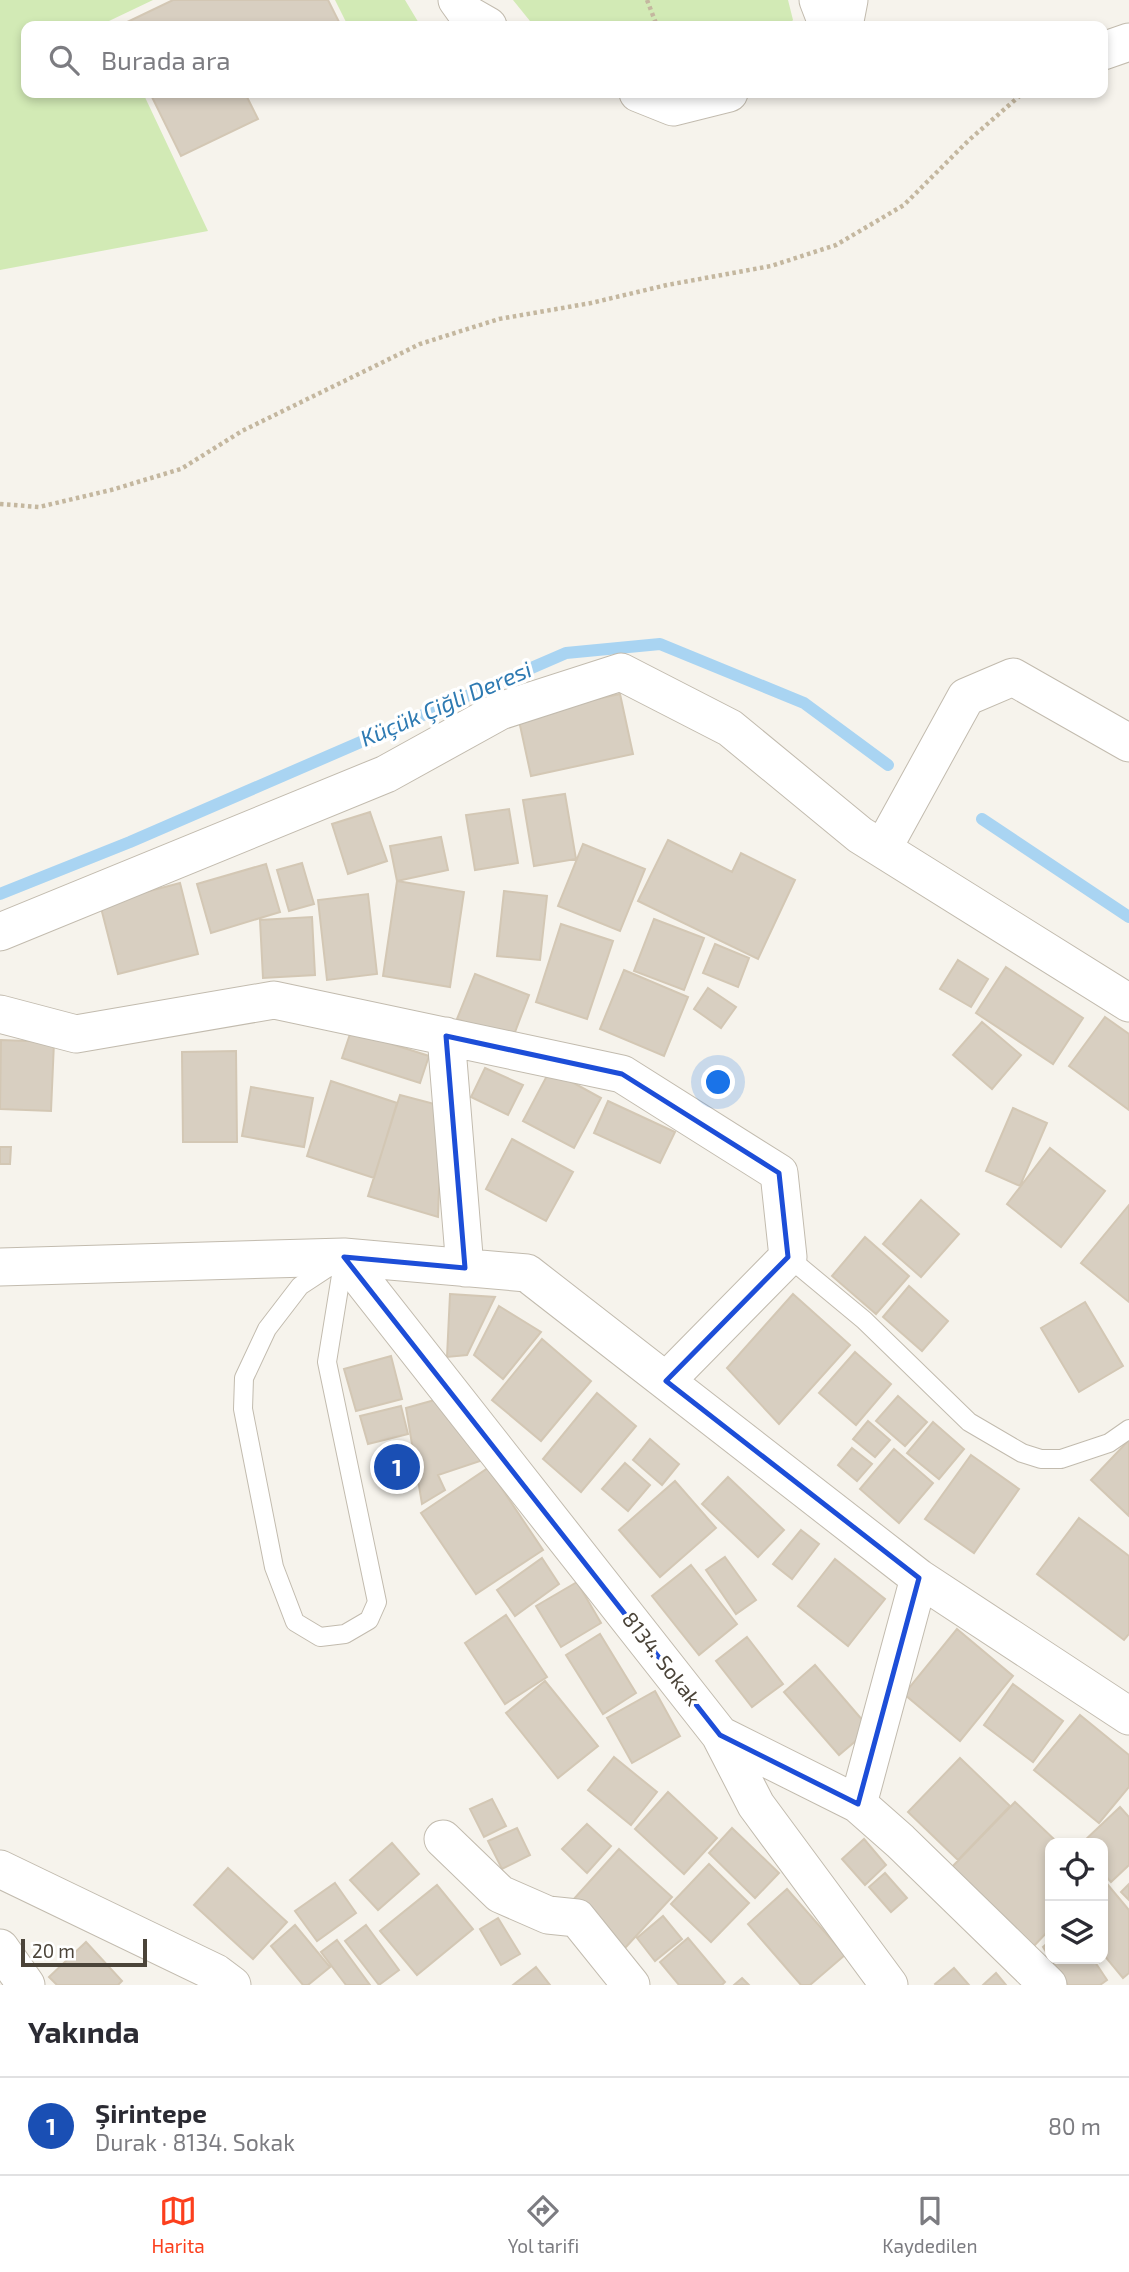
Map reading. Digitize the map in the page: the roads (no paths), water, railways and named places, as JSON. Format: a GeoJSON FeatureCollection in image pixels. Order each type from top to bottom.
{"type":"FeatureCollection","features":[{"type":"Feature","properties":{"kind":"street"},"geometry":{"type":"LineString","coordinates":[[818,0],[826,21]]}},
{"type":"Feature","properties":{"kind":"street"},"geometry":{"type":"LineString","coordinates":[[845,21],[849,0]]}},
{"type":"Feature","properties":{"kind":"street"},"geometry":{"type":"LineString","coordinates":[[1108,49],[1129,42]]}},
{"type":"Feature","properties":{"kind":"street"},"geometry":{"type":"LineString","coordinates":[[650,98],[673,107],[709,98]]}},
{"type":"Feature","properties":{"kind":"street"},"geometry":{"type":"LineString","coordinates":[[0,932],[386,774],[500,711],[621,672],[730,728],[860,835],[1129,1003]]}},
{"type":"Feature","properties":{"kind":"street"},"geometry":{"type":"LineString","coordinates":[[883,848],[966,696],[1013,677],[1129,743]]}},
{"type":"Feature","properties":{"kind":"street"},"geometry":{"type":"LineString","coordinates":[[0,1014],[76,1034],[274,1000],[622,1074],[779,1172],[788,1257],[666,1381]]}},
{"type":"Feature","properties":{"kind":"street"},"geometry":{"type":"LineString","coordinates":[[446,1036],[466,1268]]}},
{"type":"Feature","properties":{"kind":"street"},"geometry":{"type":"LineString","coordinates":[[0,1267],[344,1256],[527,1273],[919,1577],[1129,1716]]}},
{"type":"Feature","properties":{"kind":"street","name":"8134. Sokak"},"geometry":{"type":"LineString","coordinates":[[344,1256],[720,1735],[858,1804],[900,1841],[1048,1985]]}},
{"type":"Feature","properties":{"kind":"street"},"geometry":{"type":"LineString","coordinates":[[858,1804],[919,1577]]}},
{"type":"Feature","properties":{"kind":"street"},"geometry":{"type":"LineString","coordinates":[[720,1735],[756,1805],[889,1985]]}},
{"type":"Feature","properties":{"kind":"street"},"geometry":{"type":"LineString","coordinates":[[443,1839],[500,1894],[548,1915],[577,1918],[631,1985]]}},
{"type":"Feature","properties":{"kind":"street"},"geometry":{"type":"LineString","coordinates":[[0,1869],[216,1973],[232,1985]]}},
{"type":"Feature","properties":{"kind":"street"},"geometry":{"type":"LineString","coordinates":[[0,1948],[26,1985]]}},
{"type":"Feature","properties":{"kind":"lane"},"geometry":{"type":"LineString","coordinates":[[344,1256],[327,1362],[377,1601],[369,1620],[345,1634],[320,1637],[295,1622],[274,1567],[243,1409],[244,1378],[267,1329],[300,1286],[344,1256]]}},
{"type":"Feature","properties":{"kind":"lane"},"geometry":{"type":"LineString","coordinates":[[788,1257],[864,1320],[969,1422],[1022,1453],[1041,1459],[1061,1459],[1109,1443],[1129,1429]]}},
{"type":"Feature","properties":{"kind":"waterway","name":"Küçük Çiğli Deresi"},"geometry":{"type":"LineString","coordinates":[[0,894],[130,842],[566,653],[660,644],[804,703],[888,765]]}},
{"type":"Feature","properties":{"kind":"waterway","name":"Küçük Çiğli Deresi"},"geometry":{"type":"LineString","coordinates":[[982,819],[1129,917]]}},
{"type":"Feature","properties":{"kind":"place","name":"Şirintepe"},"geometry":{"type":"Point","coordinates":[397,1467]}}]}
